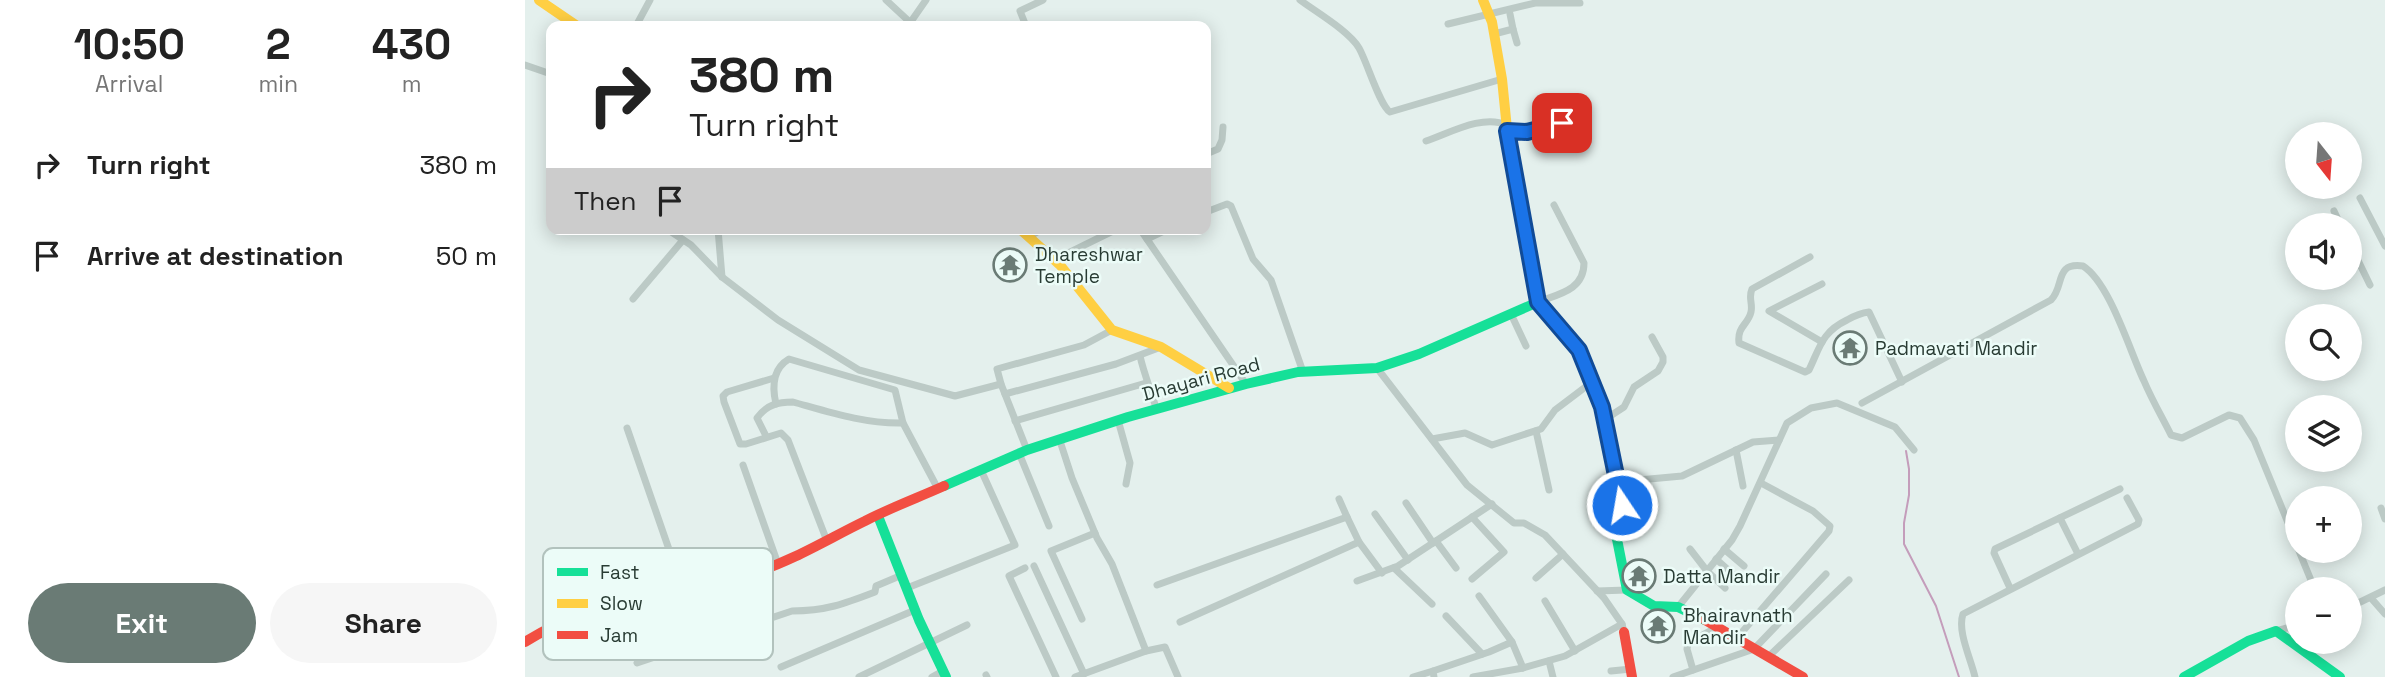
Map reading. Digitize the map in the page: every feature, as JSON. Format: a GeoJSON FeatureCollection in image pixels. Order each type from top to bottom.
{"type":"FeatureCollection","features":[{"type":"Feature","properties":{"kind":"street"},"geometry":{"type":"LineString","coordinates":[[539,0],[570,21]]}},
{"type":"Feature","properties":{"kind":"street"},"geometry":{"type":"LineString","coordinates":[[639,21],[650,0]]}},
{"type":"Feature","properties":{"kind":"street"},"geometry":{"type":"LineString","coordinates":[[886,0],[909,21]]}},
{"type":"Feature","properties":{"kind":"street"},"geometry":{"type":"LineString","coordinates":[[914,21],[926,0]]}},
{"type":"Feature","properties":{"kind":"street"},"geometry":{"type":"LineString","coordinates":[[1024,21],[1020,11],[1043,0]]}},
{"type":"Feature","properties":{"kind":"street"},"geometry":{"type":"LineString","coordinates":[[1300,0],[1356,43],[1373,77],[1383,106],[1390,112],[1502,79]]}},
{"type":"Feature","properties":{"kind":"street"},"geometry":{"type":"LineString","coordinates":[[1483,0],[1494,34],[1507,128],[1538,302],[1579,350],[1604,420],[1622,505],[1614,524],[1627,590]]}},
{"type":"Feature","properties":{"kind":"street"},"geometry":{"type":"LineString","coordinates":[[1448,24],[1535,3],[1580,3]]}},
{"type":"Feature","properties":{"kind":"street"},"geometry":{"type":"LineString","coordinates":[[1510,14],[1517,43]]}},
{"type":"Feature","properties":{"kind":"street"},"geometry":{"type":"LineString","coordinates":[[1494,34],[1513,29]]}},
{"type":"Feature","properties":{"kind":"street"},"geometry":{"type":"LineString","coordinates":[[525,65],[546,72]]}},
{"type":"Feature","properties":{"kind":"street"},"geometry":{"type":"LineString","coordinates":[[1426,141],[1480,122],[1499,121],[1507,128],[1527,132],[1562,123]]}},
{"type":"Feature","properties":{"kind":"street"},"geometry":{"type":"LineString","coordinates":[[1211,152],[1218,149],[1223,127]]}},
{"type":"Feature","properties":{"kind":"street"},"geometry":{"type":"LineString","coordinates":[[2361,200],[2385,246]]}},
{"type":"Feature","properties":{"kind":"street"},"geometry":{"type":"LineString","coordinates":[[1211,210],[1221,205],[1231,206],[1253,259],[1271,280],[1303,372]]}},
{"type":"Feature","properties":{"kind":"street"},"geometry":{"type":"LineString","coordinates":[[1538,302],[1574,288],[1584,272],[1584,263],[1554,205]]}},
{"type":"Feature","properties":{"kind":"street"},"geometry":{"type":"LineString","coordinates":[[676,235],[722,277],[779,320],[859,370],[955,396],[1001,384]]}},
{"type":"Feature","properties":{"kind":"street"},"geometry":{"type":"LineString","coordinates":[[718,235],[722,277]]}},
{"type":"Feature","properties":{"kind":"street"},"geometry":{"type":"LineString","coordinates":[[1027,235],[1054,260],[1112,330],[1161,347],[1229,388]]}},
{"type":"Feature","properties":{"kind":"street"},"geometry":{"type":"LineString","coordinates":[[1054,260],[1105,235]]}},
{"type":"Feature","properties":{"kind":"street"},"geometry":{"type":"LineString","coordinates":[[1144,235],[1246,384]]}},
{"type":"Feature","properties":{"kind":"street"},"geometry":{"type":"LineString","coordinates":[[1147,239],[1155,235]]}},
{"type":"Feature","properties":{"kind":"street"},"geometry":{"type":"LineString","coordinates":[[633,299],[683,240]]}},
{"type":"Feature","properties":{"kind":"street"},"geometry":{"type":"LineString","coordinates":[[1810,257],[1752,289],[1749,295],[1751,312],[1739,331],[1739,343],[1802,373],[1809,370],[1825,334],[1837,325],[1869,312],[1902,382]]}},
{"type":"Feature","properties":{"kind":"street"},"geometry":{"type":"LineString","coordinates":[[1862,403],[2051,300],[2059,290],[2063,271],[2074,266],[2083,266],[2094,275],[2112,307],[2171,435],[2182,438],[2229,415],[2240,418],[2254,440],[2285,515]]}},
{"type":"Feature","properties":{"kind":"street"},"geometry":{"type":"LineString","coordinates":[[2362,269],[2370,285]]}},
{"type":"Feature","properties":{"kind":"street"},"geometry":{"type":"LineString","coordinates":[[1751,312],[1769,311],[1822,284]]}},
{"type":"Feature","properties":{"kind":"street","name":"Dhayari Road"},"geometry":{"type":"LineString","coordinates":[[773,566],[799,556],[866,520],[1023,452],[1156,408],[1229,388],[1303,372],[1377,368],[1419,355],[1538,302]]}},
{"type":"Feature","properties":{"kind":"street"},"geometry":{"type":"LineString","coordinates":[[1769,311],[1822,342]]}},
{"type":"Feature","properties":{"kind":"street"},"geometry":{"type":"LineString","coordinates":[[1511,314],[1526,346]]}},
{"type":"Feature","properties":{"kind":"street"},"geometry":{"type":"LineString","coordinates":[[1049,526],[997,369],[1084,345],[1112,330]]}},
{"type":"Feature","properties":{"kind":"street"},"geometry":{"type":"LineString","coordinates":[[1604,420],[1624,407],[1634,387],[1661,368],[1663,357],[1652,337]]}},
{"type":"Feature","properties":{"kind":"street"},"geometry":{"type":"LineString","coordinates":[[1005,394],[1140,356],[1161,347]]}},
{"type":"Feature","properties":{"kind":"street"},"geometry":{"type":"LineString","coordinates":[[1140,356],[1146,383],[1156,408]]}},
{"type":"Feature","properties":{"kind":"street"},"geometry":{"type":"LineString","coordinates":[[776,404],[772,387],[774,378],[789,359],[895,390],[903,423],[938,489]]}},
{"type":"Feature","properties":{"kind":"street"},"geometry":{"type":"LineString","coordinates":[[1377,368],[1467,485],[1514,523],[1524,523],[1545,535],[1597,591],[1623,628],[1632,673],[1611,671]]}},
{"type":"Feature","properties":{"kind":"street"},"geometry":{"type":"LineString","coordinates":[[774,378],[727,392],[723,396],[740,443],[745,444],[781,433],[788,440],[827,541]]}},
{"type":"Feature","properties":{"kind":"street"},"geometry":{"type":"LineString","coordinates":[[1432,439],[1465,433],[1492,445],[1536,430],[1546,425],[1555,410],[1592,382]]}},
{"type":"Feature","properties":{"kind":"street"},"geometry":{"type":"LineString","coordinates":[[1015,421],[1146,383]]}},
{"type":"Feature","properties":{"kind":"street"},"geometry":{"type":"LineString","coordinates":[[766,436],[757,418],[762,411],[776,404],[793,402],[854,418],[903,423]]}},
{"type":"Feature","properties":{"kind":"street"},"geometry":{"type":"LineString","coordinates":[[1678,607],[1740,526],[1787,423],[1811,408],[1837,403],[1895,426],[1914,450]]}},
{"type":"Feature","properties":{"kind":"street"},"geometry":{"type":"LineString","coordinates":[[1118,420],[1130,463],[1126,484]]}},
{"type":"Feature","properties":{"kind":"street"},"geometry":{"type":"LineString","coordinates":[[627,428],[669,548]]}},
{"type":"Feature","properties":{"kind":"street"},"geometry":{"type":"LineString","coordinates":[[1536,430],[1549,490]]}},
{"type":"Feature","properties":{"kind":"street"},"geometry":{"type":"LineString","coordinates":[[1617,482],[1682,476],[1753,442],[1779,440]]}},
{"type":"Feature","properties":{"kind":"street"},"geometry":{"type":"LineString","coordinates":[[1060,441],[1095,533],[1112,564],[1146,651]]}},
{"type":"Feature","properties":{"kind":"street"},"geometry":{"type":"LineString","coordinates":[[1736,450],[1743,486]]}},
{"type":"Feature","properties":{"kind":"street"},"geometry":{"type":"LineString","coordinates":[[743,466],[772,548]]}},
{"type":"Feature","properties":{"kind":"street"},"geometry":{"type":"LineString","coordinates":[[907,588],[1015,545],[981,470]]}},
{"type":"Feature","properties":{"kind":"street"},"geometry":{"type":"LineString","coordinates":[[1737,638],[1829,531],[1830,526],[1813,511],[1761,483]]}},
{"type":"Feature","properties":{"kind":"street"},"geometry":{"type":"LineString","coordinates":[[2010,588],[1994,550],[2120,489]]}},
{"type":"Feature","properties":{"kind":"street"},"geometry":{"type":"LineString","coordinates":[[1975,677],[1961,618],[1966,611],[2138,524],[2139,520],[2127,498]]}},
{"type":"Feature","properties":{"kind":"street"},"geometry":{"type":"LineString","coordinates":[[1339,499],[1359,542],[1382,573]]}},
{"type":"Feature","properties":{"kind":"street"},"geometry":{"type":"LineString","coordinates":[[1406,503],[1456,568]]}},
{"type":"Feature","properties":{"kind":"street"},"geometry":{"type":"LineString","coordinates":[[1357,581],[1394,568],[1492,504]]}},
{"type":"Feature","properties":{"kind":"street"},"geometry":{"type":"LineString","coordinates":[[2381,508],[2385,519]]}},
{"type":"Feature","properties":{"kind":"street"},"geometry":{"type":"LineString","coordinates":[[1375,514],[1408,560]]}},
{"type":"Feature","properties":{"kind":"street"},"geometry":{"type":"LineString","coordinates":[[879,516],[915,610],[945,674],[932,677]]}},
{"type":"Feature","properties":{"kind":"street"},"geometry":{"type":"LineString","coordinates":[[1157,585],[1347,517]]}},
{"type":"Feature","properties":{"kind":"street"},"geometry":{"type":"LineString","coordinates":[[1472,517],[1504,552],[1472,579]]}},
{"type":"Feature","properties":{"kind":"street"},"geometry":{"type":"LineString","coordinates":[[2060,518],[2078,554]]}},
{"type":"Feature","properties":{"kind":"street"},"geometry":{"type":"LineString","coordinates":[[1082,619],[1051,551],[1095,533]]}},
{"type":"Feature","properties":{"kind":"street"},"geometry":{"type":"LineString","coordinates":[[1180,622],[1359,542]]}},
{"type":"Feature","properties":{"kind":"street"},"geometry":{"type":"LineString","coordinates":[[1690,549],[1725,588]]}},
{"type":"Feature","properties":{"kind":"street"},"geometry":{"type":"LineString","coordinates":[[1724,549],[1744,566]]}},
{"type":"Feature","properties":{"kind":"street"},"geometry":{"type":"LineString","coordinates":[[773,550],[778,564]]}},
{"type":"Feature","properties":{"kind":"street"},"geometry":{"type":"LineString","coordinates":[[1537,578],[1563,554]]}},
{"type":"Feature","properties":{"kind":"street"},"geometry":{"type":"LineString","coordinates":[[1716,559],[1733,574]]}},
{"type":"Feature","properties":{"kind":"street"},"geometry":{"type":"LineString","coordinates":[[1055,677],[1009,576],[1029,567],[1084,674]]}},
{"type":"Feature","properties":{"kind":"street"},"geometry":{"type":"LineString","coordinates":[[1394,568],[1432,604]]}},
{"type":"Feature","properties":{"kind":"street"},"geometry":{"type":"LineString","coordinates":[[1673,677],[1754,649],[1826,574]]}},
{"type":"Feature","properties":{"kind":"street"},"geometry":{"type":"LineString","coordinates":[[773,617],[792,611],[837,607],[875,592],[876,586],[902,576]]}},
{"type":"Feature","properties":{"kind":"street"},"geometry":{"type":"LineString","coordinates":[[1768,657],[1849,580]]}},
{"type":"Feature","properties":{"kind":"street"},"geometry":{"type":"LineString","coordinates":[[1597,591],[1627,590],[1654,606],[1678,607],[1719,626],[1803,677]]}},
{"type":"Feature","properties":{"kind":"street"},"geometry":{"type":"LineString","coordinates":[[2362,602],[2385,590]]}},
{"type":"Feature","properties":{"kind":"street"},"geometry":{"type":"LineString","coordinates":[[1479,596],[1512,642],[1523,668]]}},
{"type":"Feature","properties":{"kind":"street"},"geometry":{"type":"LineString","coordinates":[[2371,598],[2385,614]]}},
{"type":"Feature","properties":{"kind":"street"},"geometry":{"type":"LineString","coordinates":[[1545,601],[1575,650]]}},
{"type":"Feature","properties":{"kind":"street"},"geometry":{"type":"LineString","coordinates":[[782,667],[915,610]]}},
{"type":"Feature","properties":{"kind":"street"},"geometry":{"type":"LineString","coordinates":[[1446,616],[1482,654]]}},
{"type":"Feature","properties":{"kind":"street"},"geometry":{"type":"LineString","coordinates":[[859,677],[967,625]]}},
{"type":"Feature","properties":{"kind":"street"},"geometry":{"type":"LineString","coordinates":[[1693,670],[1688,643],[1719,626]]}},
{"type":"Feature","properties":{"kind":"street"},"geometry":{"type":"LineString","coordinates":[[1476,677],[1505,674],[1549,661],[1623,628]]}},
{"type":"Feature","properties":{"kind":"street"},"geometry":{"type":"LineString","coordinates":[[2184,677],[2248,641],[2285,629]]}},
{"type":"Feature","properties":{"kind":"street","name":"Dhayari Road"},"geometry":{"type":"LineString","coordinates":[[525,642],[543,631]]}},
{"type":"Feature","properties":{"kind":"street"},"geometry":{"type":"LineString","coordinates":[[2276,631],[2340,677]]}},
{"type":"Feature","properties":{"kind":"street"},"geometry":{"type":"LineString","coordinates":[[1413,677],[1433,674],[1512,642]]}},
{"type":"Feature","properties":{"kind":"street"},"geometry":{"type":"LineString","coordinates":[[1075,677],[1146,651],[1165,647],[1178,677]]}},
{"type":"Feature","properties":{"kind":"street"},"geometry":{"type":"LineString","coordinates":[[637,663],[646,660]]}},
{"type":"Feature","properties":{"kind":"street"},"geometry":{"type":"LineString","coordinates":[[1549,661],[1553,677]]}},
{"type":"Feature","properties":{"kind":"street"},"geometry":{"type":"LineString","coordinates":[[1099,668],[1103,677]]}},
{"type":"Feature","properties":{"kind":"waterway"},"geometry":{"type":"LineString","coordinates":[[1906,451],[1909,495],[1904,523],[1904,544],[1936,606],[1959,677]]}},
{"type":"Feature","properties":{"kind":"traffic: fast"},"geometry":{"type":"LineString","coordinates":[[944,486],[1027,450],[1128,417],[1246,384],[1298,372],[1377,368],[1419,354],[1538,302]]}},
{"type":"Feature","properties":{"kind":"traffic: fast"},"geometry":{"type":"LineString","coordinates":[[1583,360],[1602,407],[1622,505],[1614,524],[1627,590],[1654,606],[1678,607],[1705,620]]}},
{"type":"Feature","properties":{"kind":"traffic: fast"},"geometry":{"type":"LineString","coordinates":[[878,516],[919,620],[946,677]]}},
{"type":"Feature","properties":{"kind":"traffic: fast"},"geometry":{"type":"LineString","coordinates":[[2184,677],[2248,641],[2276,631],[2340,677]]}},
{"type":"Feature","properties":{"kind":"traffic: slow"},"geometry":{"type":"LineString","coordinates":[[539,0],[570,21]]}},
{"type":"Feature","properties":{"kind":"traffic: slow"},"geometry":{"type":"LineString","coordinates":[[1483,0],[1492,22],[1507,129],[1538,302],[1579,350],[1583,360]]}},
{"type":"Feature","properties":{"kind":"traffic: slow"},"geometry":{"type":"LineString","coordinates":[[1027,235],[1060,265],[1112,330],[1161,347],[1229,388]]}},
{"type":"Feature","properties":{"kind":"traffic: jam"},"geometry":{"type":"LineString","coordinates":[[773,566],[944,486]]}},
{"type":"Feature","properties":{"kind":"traffic: jam"},"geometry":{"type":"LineString","coordinates":[[1705,620],[1803,677]]}},
{"type":"Feature","properties":{"kind":"traffic: jam"},"geometry":{"type":"LineString","coordinates":[[525,642],[543,632]]}},
{"type":"Feature","properties":{"kind":"traffic: jam"},"geometry":{"type":"LineString","coordinates":[[1624,632],[1632,677]]}},
{"type":"Feature","properties":{"kind":"place","name":"Dhareshwar Temple"},"geometry":{"type":"Point","coordinates":[1010,265]}},
{"type":"Feature","properties":{"kind":"place","name":"Padmavati Mandir"},"geometry":{"type":"Point","coordinates":[1850,348]}},
{"type":"Feature","properties":{"kind":"place","name":"Datta Mandir"},"geometry":{"type":"Point","coordinates":[1639,576]}},
{"type":"Feature","properties":{"kind":"place","name":"Bhairavnath Mandir"},"geometry":{"type":"Point","coordinates":[1658,626]}},
{"type":"Feature","properties":{"kind":"route"},"geometry":{"type":"LineString","coordinates":[[1562,123],[1527,132],[1507,131],[1538,302],[1579,350],[1602,407],[1622,505]]}}]}
